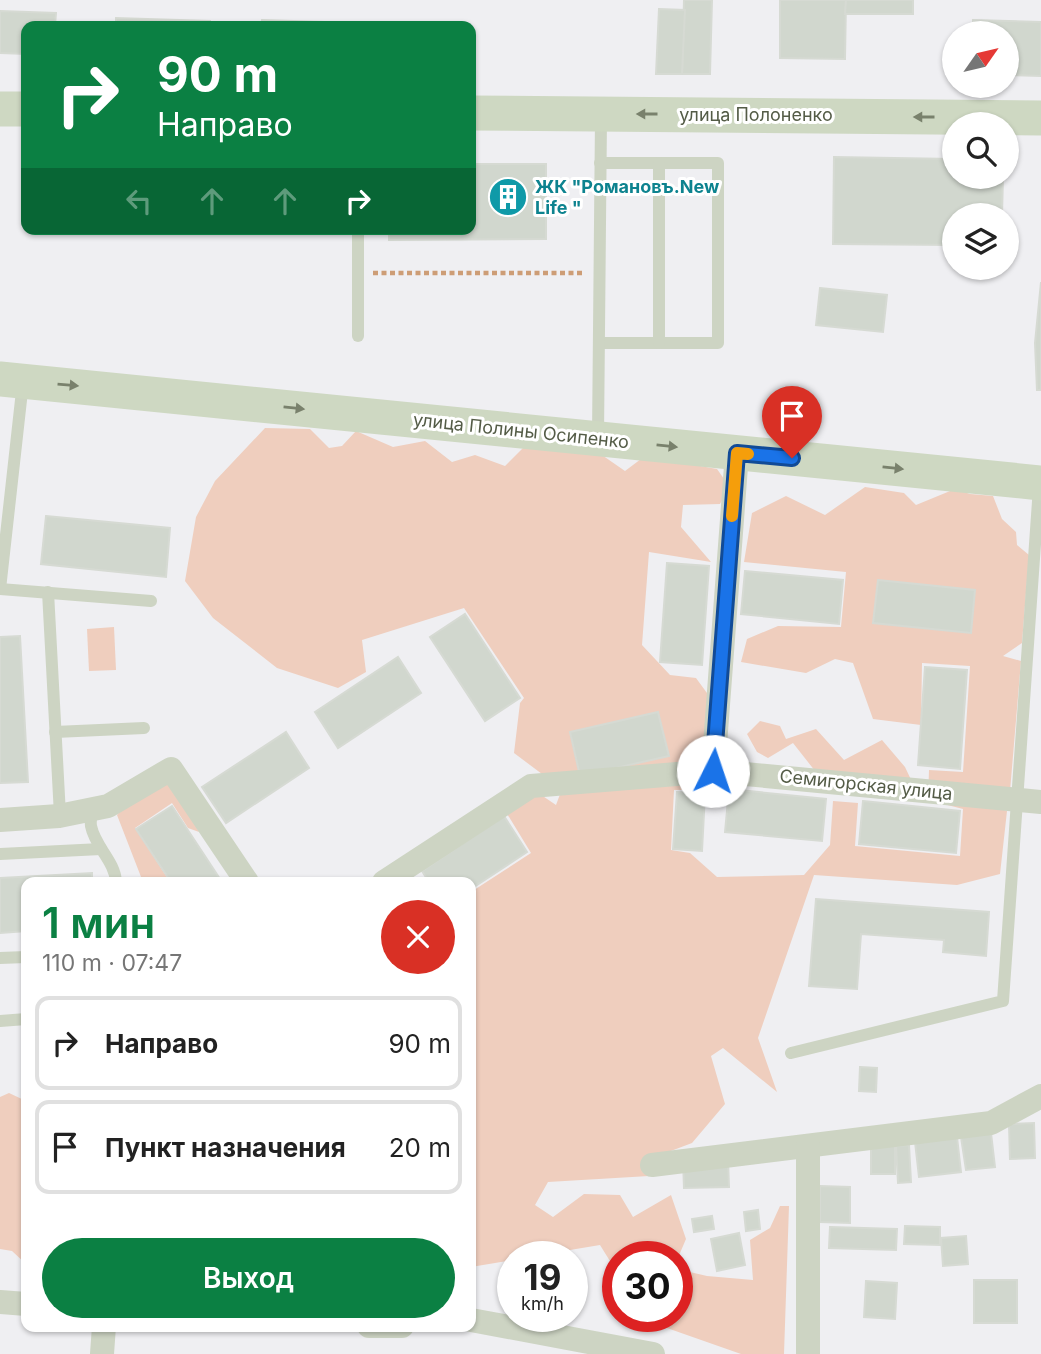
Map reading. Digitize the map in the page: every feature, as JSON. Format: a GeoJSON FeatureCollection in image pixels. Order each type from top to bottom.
{"type":"FeatureCollection","features":[{"type":"Feature","properties":{"kind":"main road"},"geometry":{"type":"LineString","coordinates":[[0,109],[21,109]]}},
{"type":"Feature","properties":{"kind":"main road","name":"улица Полоненко"},"geometry":{"type":"LineString","coordinates":[[476,113],[1041,118]]}},
{"type":"Feature","properties":{"kind":"main road","name":"улица Полины Осипенко"},"geometry":{"type":"LineString","coordinates":[[11,380],[1040,483]]}},
{"type":"Feature","properties":{"kind":"street"},"geometry":{"type":"LineString","coordinates":[[713,771],[737,453]]}},
{"type":"Feature","properties":{"kind":"street"},"geometry":{"type":"LineString","coordinates":[[0,820],[60,815],[108,806],[171,769],[244,877]]}},
{"type":"Feature","properties":{"kind":"street","name":"Семигорская улица"},"geometry":{"type":"LineString","coordinates":[[392,877],[531,786],[713,771],[1029,801]]}},
{"type":"Feature","properties":{"kind":"street"},"geometry":{"type":"LineString","coordinates":[[652,1166],[991,1123],[1041,1096]]}},
{"type":"Feature","properties":{"kind":"street"},"geometry":{"type":"LineString","coordinates":[[808,1146],[808,1354]]}},
{"type":"Feature","properties":{"kind":"street"},"geometry":{"type":"LineString","coordinates":[[0,1302],[21,1304]]}},
{"type":"Feature","properties":{"kind":"street"},"geometry":{"type":"LineString","coordinates":[[476,1321],[653,1354]]}},
{"type":"Feature","properties":{"kind":"street"},"geometry":{"type":"LineString","coordinates":[[102,1354],[104,1332]]}},
{"type":"Feature","properties":{"kind":"lane"},"geometry":{"type":"LineString","coordinates":[[598,439],[601,114]]}},
{"type":"Feature","properties":{"kind":"lane"},"geometry":{"type":"LineString","coordinates":[[599,343],[718,343],[718,163],[600,163]]}},
{"type":"Feature","properties":{"kind":"lane"},"geometry":{"type":"LineString","coordinates":[[659,163],[659,343]]}},
{"type":"Feature","properties":{"kind":"lane"},"geometry":{"type":"LineString","coordinates":[[358,235],[358,336]]}},
{"type":"Feature","properties":{"kind":"lane"},"geometry":{"type":"LineString","coordinates":[[11,380],[0,589],[151,601]]}},
{"type":"Feature","properties":{"kind":"lane"},"geometry":{"type":"LineString","coordinates":[[791,1053],[1003,1001],[1029,801],[1040,483]]}},
{"type":"Feature","properties":{"kind":"lane"},"geometry":{"type":"LineString","coordinates":[[48,592],[60,815]]}},
{"type":"Feature","properties":{"kind":"lane"},"geometry":{"type":"LineString","coordinates":[[55,732],[144,728]]}},
{"type":"Feature","properties":{"kind":"lane"},"geometry":{"type":"LineString","coordinates":[[93,809],[91,825],[101,849],[116,872],[116,877]]}},
{"type":"Feature","properties":{"kind":"lane"},"geometry":{"type":"LineString","coordinates":[[0,854],[101,849]]}},
{"type":"Feature","properties":{"kind":"lane"},"geometry":{"type":"LineString","coordinates":[[0,958],[21,957]]}},
{"type":"Feature","properties":{"kind":"lane"},"geometry":{"type":"LineString","coordinates":[[0,1021],[21,1019]]}},
{"type":"Feature","properties":{"kind":"path"},"geometry":{"type":"LineString","coordinates":[[358,273],[599,273]]}},
{"type":"Feature","properties":{"kind":"shaded area"},"geometry":{"type":"Polygon","coordinates":[[[265,428],[310,429],[329,448],[342,446],[356,431],[393,447],[425,441],[452,462],[475,455],[505,466],[525,446],[599,453],[625,471],[645,456],[717,469],[729,486],[720,504],[683,505],[681,527],[711,562],[649,552],[642,645],[670,675],[696,678],[715,704],[705,764],[684,783],[693,790],[674,790],[671,850],[690,853],[717,877],[804,875],[830,845],[833,801],[858,803],[855,846],[960,856],[963,809],[928,800],[929,770],[963,772],[970,666],[922,663],[921,725],[873,719],[853,663],[835,659],[806,673],[741,662],[747,639],[778,626],[841,627],[846,572],[744,562],[752,513],[786,496],[825,515],[865,487],[904,493],[916,505],[955,489],[970,494],[993,496],[1002,519],[1016,532],[1017,545],[1029,555],[1022,643],[1003,656],[1021,661],[1010,791],[992,806],[1007,811],[1000,874],[957,885],[814,875],[758,1038],[777,1092],[723,1048],[711,1056],[725,1104],[692,1143],[655,1157],[649,1176],[548,1182],[535,1205],[553,1217],[584,1194],[620,1195],[633,1217],[671,1195],[685,1241],[602,1241],[602,1248],[600,1245],[588,1247],[588,1241],[497,1241],[497,1263],[476,1266],[476,889],[531,853],[498,799],[519,780],[556,805],[562,789],[514,753],[520,703],[524,698],[464,608],[362,640],[366,672],[338,688],[277,668],[213,618],[185,581],[196,517],[215,481],[265,428]]]}},
{"type":"Feature","properties":{"kind":"shaded area"},"geometry":{"type":"Polygon","coordinates":[[[114,627],[116,670],[89,671],[87,629],[114,627]]]}},
{"type":"Feature","properties":{"kind":"shaded area"},"geometry":{"type":"Polygon","coordinates":[[[760,721],[780,726],[786,739],[816,729],[844,760],[882,740],[905,767],[914,786],[819,776],[793,743],[768,758],[757,752],[747,734],[760,721]]]}},
{"type":"Feature","properties":{"kind":"shaded area"},"geometry":{"type":"Polygon","coordinates":[[[169,776],[199,832],[188,828],[172,803],[135,828],[167,877],[141,877],[117,815],[131,798],[169,776]]]}},
{"type":"Feature","properties":{"kind":"shaded area"},"geometry":{"type":"Polygon","coordinates":[[[9,1093],[21,1099],[21,1259],[12,1251],[0,1249],[0,1097],[9,1093]]]}},
{"type":"Feature","properties":{"kind":"shaded area"},"geometry":{"type":"Polygon","coordinates":[[[780,1206],[789,1206],[784,1354],[741,1354],[678,1332],[693,1332],[693,1273],[753,1280],[750,1240],[770,1228],[780,1206]]]}},
{"type":"Feature","properties":{"kind":"building"},"geometry":{"type":"Polygon","coordinates":[[[684,0],[712,0],[710,74],[682,74],[684,0]]]}},
{"type":"Feature","properties":{"kind":"building"},"geometry":{"type":"Polygon","coordinates":[[[780,0],[846,0],[845,59],[780,58],[780,0]]]}},
{"type":"Feature","properties":{"kind":"building"},"geometry":{"type":"Polygon","coordinates":[[[846,0],[913,0],[913,14],[845,14],[846,0]]]}},
{"type":"Feature","properties":{"kind":"building"},"geometry":{"type":"Polygon","coordinates":[[[659,9],[685,10],[682,74],[656,74],[659,9]]]}},
{"type":"Feature","properties":{"kind":"building"},"geometry":{"type":"Polygon","coordinates":[[[0,11],[56,13],[55,21],[21,21],[21,54],[0,53],[0,11]]]}},
{"type":"Feature","properties":{"kind":"building"},"geometry":{"type":"Polygon","coordinates":[[[116,18],[210,21],[116,21],[116,18]]]}},
{"type":"Feature","properties":{"kind":"building"},"geometry":{"type":"Polygon","coordinates":[[[1019,21],[1041,22],[1041,76],[1019,75],[1019,21]]]}},
{"type":"Feature","properties":{"kind":"building"},"geometry":{"type":"Polygon","coordinates":[[[834,157],[942,159],[942,189],[1003,189],[1002,203],[942,203],[942,245],[833,244],[834,157]]]}},
{"type":"Feature","properties":{"kind":"building","name":"ЖК \"Романовъ.New Life \""},"geometry":{"type":"Polygon","coordinates":[[[476,164],[546,164],[546,239],[389,240],[389,235],[476,235],[476,164]]]}},
{"type":"Feature","properties":{"kind":"building"},"geometry":{"type":"Polygon","coordinates":[[[1041,282],[1041,390],[1037,390],[1035,343],[1041,282]]]}},
{"type":"Feature","properties":{"kind":"building"},"geometry":{"type":"Polygon","coordinates":[[[820,288],[887,295],[883,332],[816,325],[820,288]]]}},
{"type":"Feature","properties":{"kind":"building"},"geometry":{"type":"Polygon","coordinates":[[[46,516],[170,528],[166,577],[41,564],[46,516]]]}},
{"type":"Feature","properties":{"kind":"building"},"geometry":{"type":"Polygon","coordinates":[[[667,563],[709,566],[702,665],[660,662],[667,563]]]}},
{"type":"Feature","properties":{"kind":"building"},"geometry":{"type":"Polygon","coordinates":[[[745,571],[843,580],[839,624],[741,614],[745,571]]]}},
{"type":"Feature","properties":{"kind":"building"},"geometry":{"type":"Polygon","coordinates":[[[878,580],[975,590],[971,633],[873,623],[878,580]]]}},
{"type":"Feature","properties":{"kind":"building"},"geometry":{"type":"Polygon","coordinates":[[[465,614],[520,698],[485,721],[430,637],[465,614]]]}},
{"type":"Feature","properties":{"kind":"building"},"geometry":{"type":"Polygon","coordinates":[[[20,636],[28,782],[0,783],[0,637],[20,636]]]}},
{"type":"Feature","properties":{"kind":"building"},"geometry":{"type":"Polygon","coordinates":[[[398,657],[421,693],[338,748],[315,712],[398,657]]]}},
{"type":"Feature","properties":{"kind":"building"},"geometry":{"type":"Polygon","coordinates":[[[925,667],[967,670],[960,769],[918,765],[925,667]]]}},
{"type":"Feature","properties":{"kind":"building"},"geometry":{"type":"Polygon","coordinates":[[[658,712],[669,756],[580,776],[570,732],[658,712]]]}},
{"type":"Feature","properties":{"kind":"building"},"geometry":{"type":"Polygon","coordinates":[[[286,732],[309,768],[226,823],[202,787],[286,732]]]}},
{"type":"Feature","properties":{"kind":"building"},"geometry":{"type":"Polygon","coordinates":[[[729,789],[826,799],[822,841],[725,832],[729,789]]]}},
{"type":"Feature","properties":{"kind":"building"},"geometry":{"type":"Polygon","coordinates":[[[677,792],[705,794],[702,851],[673,849],[677,792]]]}},
{"type":"Feature","properties":{"kind":"building"},"geometry":{"type":"Polygon","coordinates":[[[863,801],[960,811],[956,853],[859,844],[863,801]]]}},
{"type":"Feature","properties":{"kind":"building"},"geometry":{"type":"Polygon","coordinates":[[[172,806],[219,877],[168,877],[136,829],[172,806]]]}},
{"type":"Feature","properties":{"kind":"building"},"geometry":{"type":"Polygon","coordinates":[[[504,816],[527,852],[476,886],[476,877],[426,877],[422,871],[504,816]]]}},
{"type":"Feature","properties":{"kind":"building"},"geometry":{"type":"Polygon","coordinates":[[[92,873],[92,877],[21,877],[21,931],[0,933],[0,878],[92,873]]]}},
{"type":"Feature","properties":{"kind":"building"},"geometry":{"type":"Polygon","coordinates":[[[816,899],[989,912],[986,956],[943,952],[944,940],[861,934],[857,989],[809,986],[816,899]]]}},
{"type":"Feature","properties":{"kind":"building"},"geometry":{"type":"Polygon","coordinates":[[[860,1067],[877,1068],[876,1092],[859,1091],[860,1067]]]}},
{"type":"Feature","properties":{"kind":"building"},"geometry":{"type":"Polygon","coordinates":[[[1034,1123],[1035,1158],[1010,1159],[1009,1124],[1034,1123]]]}},
{"type":"Feature","properties":{"kind":"building"},"geometry":{"type":"Polygon","coordinates":[[[991,1133],[995,1167],[966,1170],[961,1137],[991,1133]]]}},
{"type":"Feature","properties":{"kind":"building"},"geometry":{"type":"Polygon","coordinates":[[[957,1137],[961,1172],[919,1177],[915,1142],[957,1137]]]}},
{"type":"Feature","properties":{"kind":"building"},"geometry":{"type":"Polygon","coordinates":[[[871,1144],[895,1144],[895,1174],[871,1174],[871,1144]]]}},
{"type":"Feature","properties":{"kind":"building"},"geometry":{"type":"Polygon","coordinates":[[[909,1145],[911,1182],[898,1183],[896,1146],[909,1145]]]}},
{"type":"Feature","properties":{"kind":"building"},"geometry":{"type":"Polygon","coordinates":[[[728,1159],[729,1187],[684,1188],[683,1160],[728,1159]]]}},
{"type":"Feature","properties":{"kind":"building"},"geometry":{"type":"Polygon","coordinates":[[[820,1186],[850,1187],[850,1223],[820,1222],[820,1186]]]}},
{"type":"Feature","properties":{"kind":"building"},"geometry":{"type":"Polygon","coordinates":[[[758,1210],[760,1229],[746,1231],[744,1212],[758,1210]]]}},
{"type":"Feature","properties":{"kind":"building"},"geometry":{"type":"Polygon","coordinates":[[[712,1216],[714,1229],[694,1232],[692,1219],[712,1216]]]}},
{"type":"Feature","properties":{"kind":"building"},"geometry":{"type":"Polygon","coordinates":[[[905,1226],[940,1227],[940,1245],[904,1244],[905,1226]]]}},
{"type":"Feature","properties":{"kind":"building"},"geometry":{"type":"Polygon","coordinates":[[[830,1227],[897,1229],[896,1250],[829,1248],[830,1227]]]}},
{"type":"Feature","properties":{"kind":"building"},"geometry":{"type":"Polygon","coordinates":[[[739,1233],[745,1265],[717,1271],[711,1239],[739,1233]]]}},
{"type":"Feature","properties":{"kind":"building"},"geometry":{"type":"Polygon","coordinates":[[[966,1236],[968,1264],[943,1266],[941,1238],[966,1236]]]}},
{"type":"Feature","properties":{"kind":"building"},"geometry":{"type":"Polygon","coordinates":[[[974,1280],[1017,1280],[1017,1323],[974,1323],[974,1280]]]}},
{"type":"Feature","properties":{"kind":"building"},"geometry":{"type":"Polygon","coordinates":[[[866,1281],[897,1283],[895,1319],[864,1317],[866,1281]]]}},
{"type":"Feature","properties":{"kind":"slow traffic"},"geometry":{"type":"LineString","coordinates":[[732,516],[737,453],[748,454]]}},
{"type":"Feature","properties":{"kind":"place","name":"ЖК \"Романовъ.New Life \""},"geometry":{"type":"Point","coordinates":[508,197]}},
{"type":"Feature","properties":{"kind":"route"},"geometry":{"type":"LineString","coordinates":[[713,771],[737,453],[792,458]]}}]}
